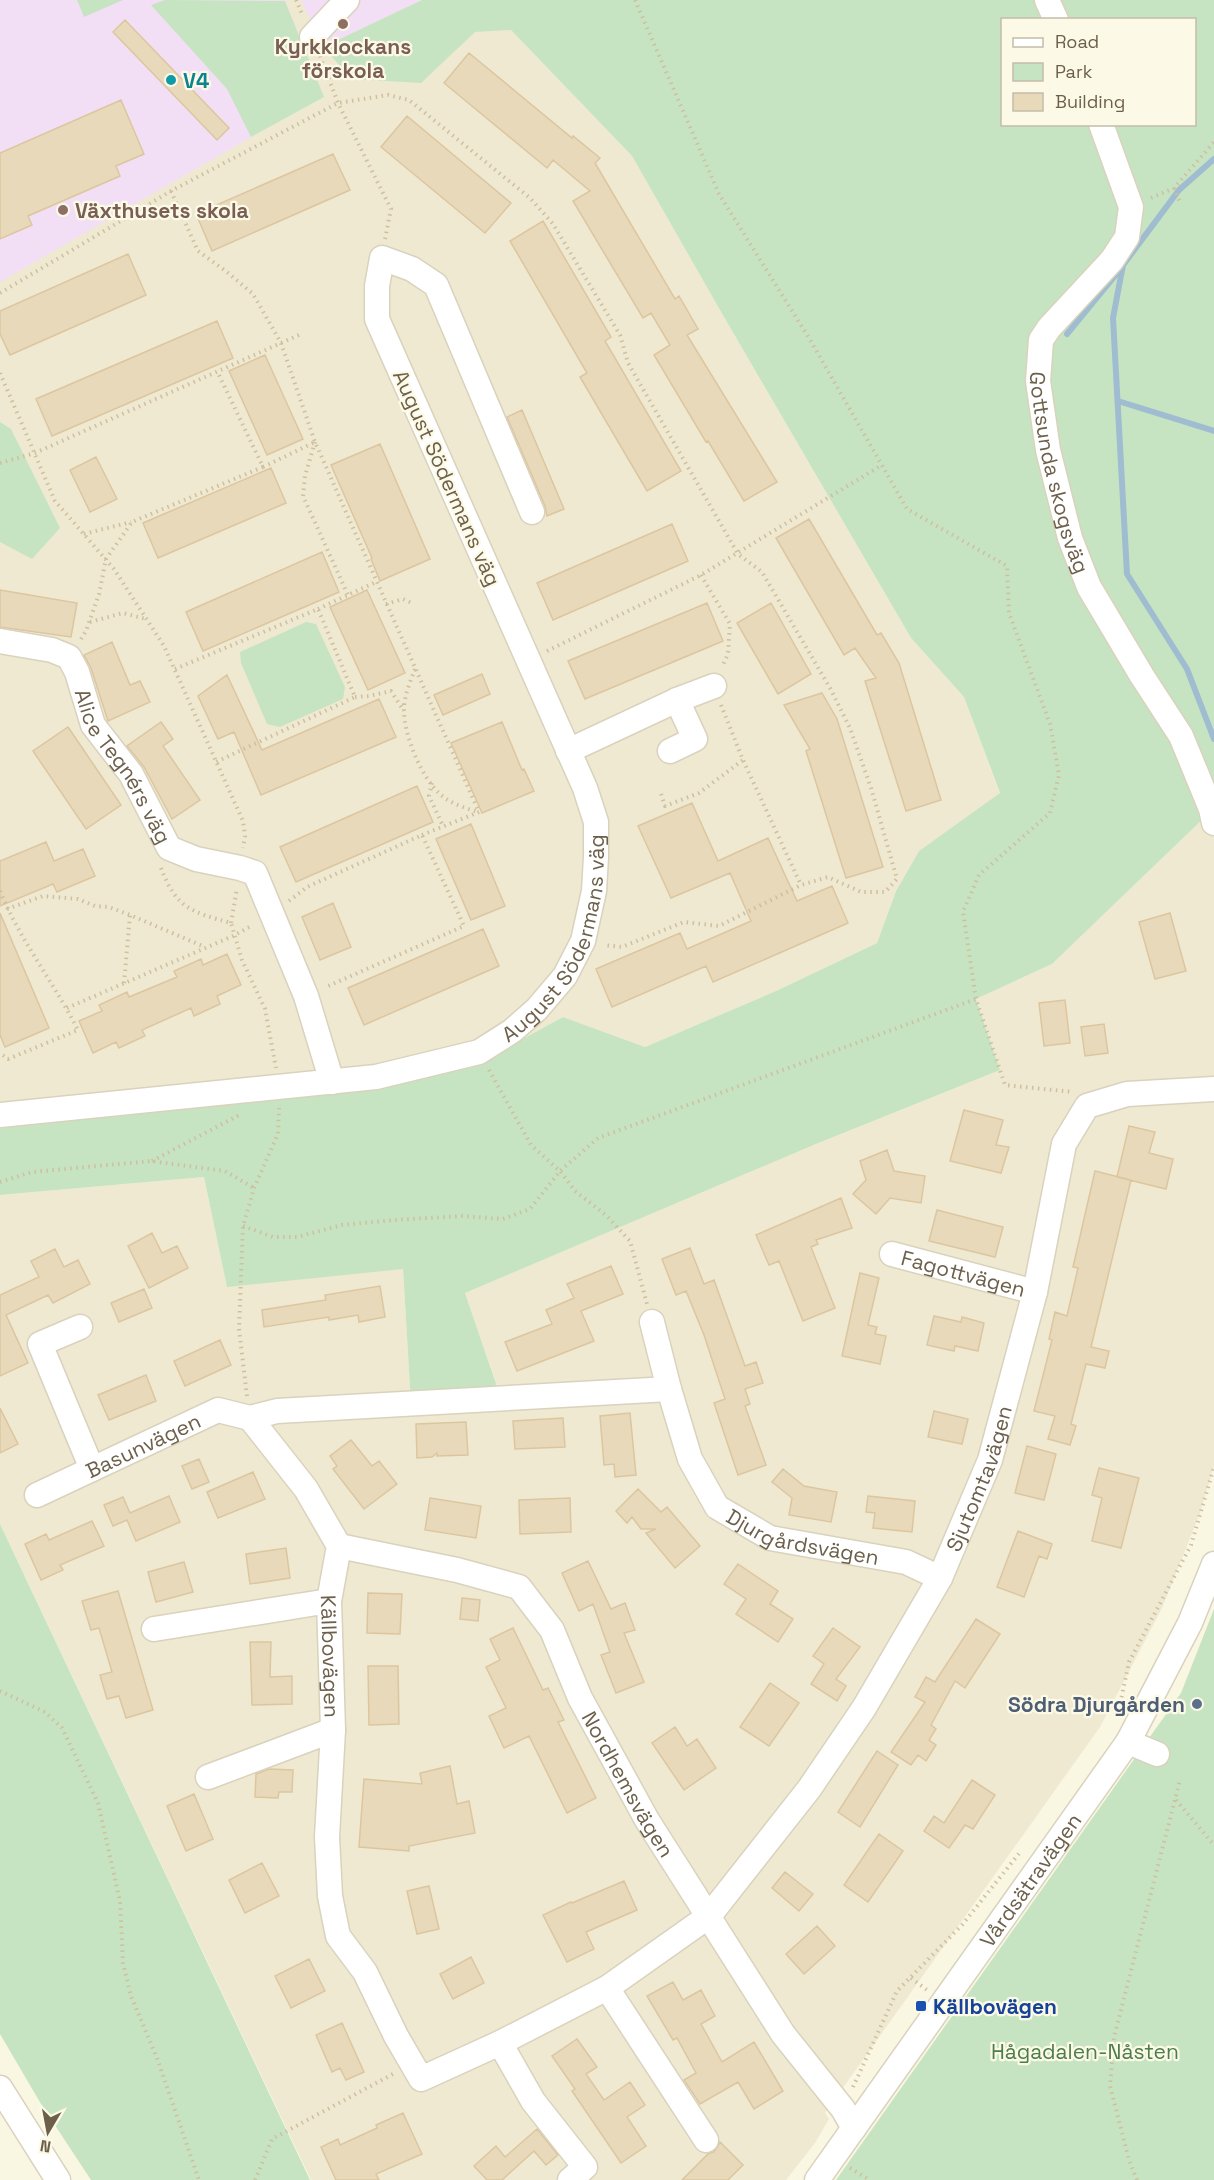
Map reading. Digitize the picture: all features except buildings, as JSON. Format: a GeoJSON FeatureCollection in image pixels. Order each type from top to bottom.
{"type":"FeatureCollection","features":[{"type":"Feature","properties":{"kind":"street"},"geometry":{"type":"LineString","coordinates":[[312,37],[347,0]]}},
{"type":"Feature","properties":{"kind":"street"},"geometry":{"type":"LineString","coordinates":[[1047,0],[1055,18]]}},
{"type":"Feature","properties":{"kind":"street","name":"Gottsunda skogsväg"},"geometry":{"type":"LineString","coordinates":[[1102,126],[1131,207],[1127,237],[1112,260],[1049,328],[1041,340],[1038,381],[1048,450],[1070,538],[1089,587],[1181,736],[1214,823]]}},
{"type":"Feature","properties":{"kind":"street"},"geometry":{"type":"LineString","coordinates":[[382,258],[412,269],[436,285],[532,512]]}},
{"type":"Feature","properties":{"kind":"street","name":"August Södermans väg"},"geometry":{"type":"LineString","coordinates":[[0,1115],[376,1077],[479,1052],[512,1031],[537,1009],[565,976],[583,941],[594,891],[596,822],[585,788],[377,319],[376,286],[382,258]]}},
{"type":"Feature","properties":{"kind":"street"},"geometry":{"type":"LineString","coordinates":[[0,641],[52,650],[69,657]]}},
{"type":"Feature","properties":{"kind":"street","name":"Alice Tegnérs väg"},"geometry":{"type":"LineString","coordinates":[[69,657],[77,672],[93,725],[131,774],[169,848],[195,859],[255,873],[306,996],[332,1082]]}},
{"type":"Feature","properties":{"kind":"street"},"geometry":{"type":"LineString","coordinates":[[568,751],[677,700],[714,686]]}},
{"type":"Feature","properties":{"kind":"street"},"geometry":{"type":"LineString","coordinates":[[670,751],[695,739],[677,700]]}},
{"type":"Feature","properties":{"kind":"street"},"geometry":{"type":"LineString","coordinates":[[1088,1107],[1127,1094],[1214,1089]]}},
{"type":"Feature","properties":{"kind":"street","name":"Sjutomtavägen"},"geometry":{"type":"LineString","coordinates":[[710,1916],[809,1789],[864,1707],[940,1578],[990,1460],[1035,1292],[1064,1144],[1088,1107]]}},
{"type":"Feature","properties":{"kind":"street","name":"Fagottvägen"},"geometry":{"type":"LineString","coordinates":[[892,1254],[1035,1292]]}},
{"type":"Feature","properties":{"kind":"street","name":"Djurgårdsvägen"},"geometry":{"type":"LineString","coordinates":[[652,1322],[690,1459],[717,1507],[770,1538],[906,1562],[940,1578]]}},
{"type":"Feature","properties":{"kind":"street"},"geometry":{"type":"LineString","coordinates":[[80,1327],[40,1344],[92,1469]]}},
{"type":"Feature","properties":{"kind":"street"},"geometry":{"type":"LineString","coordinates":[[339,1546],[306,1489],[250,1418],[278,1411],[669,1389]]}},
{"type":"Feature","properties":{"kind":"street","name":"Basunvägen"},"geometry":{"type":"LineString","coordinates":[[37,1494],[218,1410],[250,1418]]}},
{"type":"Feature","properties":{"kind":"street","name":"Källbovägen"},"geometry":{"type":"LineString","coordinates":[[339,1546],[329,1601],[333,1730],[327,1837],[330,1896],[338,1936],[365,1972],[412,2064]]}},
{"type":"Feature","properties":{"kind":"street","name":"Nordhemsvägen"},"geometry":{"type":"LineString","coordinates":[[339,1546],[457,1570],[519,1587],[552,1630],[580,1698],[647,1820],[783,2034],[849,2118]]}},
{"type":"Feature","properties":{"kind":"street","name":"Vårdsätravägen"},"geometry":{"type":"LineString","coordinates":[[817,2180],[849,2118],[1128,1742],[1191,1623],[1214,1564]]}},
{"type":"Feature","properties":{"kind":"street"},"geometry":{"type":"LineString","coordinates":[[153,1629],[329,1601]]}},
{"type":"Feature","properties":{"kind":"street"},"geometry":{"type":"LineString","coordinates":[[208,1777],[333,1730]]}},
{"type":"Feature","properties":{"kind":"street"},"geometry":{"type":"LineString","coordinates":[[1128,1742],[1157,1754]]}},
{"type":"Feature","properties":{"kind":"street"},"geometry":{"type":"LineString","coordinates":[[412,2064],[421,2079],[500,2043],[607,1988],[710,1916]]}},
{"type":"Feature","properties":{"kind":"street"},"geometry":{"type":"LineString","coordinates":[[607,1988],[706,2140]]}},
{"type":"Feature","properties":{"kind":"street"},"geometry":{"type":"LineString","coordinates":[[500,2043],[533,2101],[585,2167],[570,2180]]}},
{"type":"Feature","properties":{"kind":"street"},"geometry":{"type":"LineString","coordinates":[[0,2088],[58,2180]]}},
{"type":"Feature","properties":{"kind":"path"},"geometry":{"type":"LineString","coordinates":[[635,0],[719,194],[809,338],[907,509],[1007,566],[1009,613],[1050,724],[1059,775],[1050,813],[980,875],[963,912],[976,999],[1005,1085],[1072,1091],[1088,1107]]}},
{"type":"Feature","properties":{"kind":"path"},"geometry":{"type":"LineString","coordinates":[[0,293],[171,191],[338,103],[388,95],[409,100],[530,198],[553,224],[620,335],[628,363],[738,554],[762,572],[830,688],[850,728],[871,788],[897,879],[885,892],[861,892],[828,877],[801,885],[719,926],[684,922],[622,947],[583,941]]}},
{"type":"Feature","properties":{"kind":"path"},"geometry":{"type":"LineString","coordinates":[[338,103],[391,208],[382,258]]}},
{"type":"Feature","properties":{"kind":"path"},"geometry":{"type":"LineString","coordinates":[[1131,207],[1174,188],[1214,142]]}},
{"type":"Feature","properties":{"kind":"path"},"geometry":{"type":"LineString","coordinates":[[1174,188],[1180,202]]}},
{"type":"Feature","properties":{"kind":"path"},"geometry":{"type":"LineString","coordinates":[[171,191],[198,252],[253,294],[281,343],[315,442],[479,812]]}},
{"type":"Feature","properties":{"kind":"path"},"geometry":{"type":"LineString","coordinates":[[0,463],[35,453],[299,335]]}},
{"type":"Feature","properties":{"kind":"path"},"geometry":{"type":"LineString","coordinates":[[217,371],[263,467]]}},
{"type":"Feature","properties":{"kind":"path"},"geometry":{"type":"LineString","coordinates":[[0,373],[55,501],[106,559],[164,646],[243,821],[245,836],[231,923],[242,960],[265,1009],[280,1087],[278,1134],[254,1188],[243,1226],[238,1329],[250,1418]]}},
{"type":"Feature","properties":{"kind":"path"},"geometry":{"type":"LineString","coordinates":[[84,534],[132,522],[263,467],[315,442]]}},
{"type":"Feature","properties":{"kind":"path"},"geometry":{"type":"LineString","coordinates":[[315,442],[304,476],[303,496],[348,595]]}},
{"type":"Feature","properties":{"kind":"path"},"geometry":{"type":"LineString","coordinates":[[527,661],[701,575],[882,465]]}},
{"type":"Feature","properties":{"kind":"path"},"geometry":{"type":"LineString","coordinates":[[69,657],[86,631],[99,594],[106,559],[132,522]]}},
{"type":"Feature","properties":{"kind":"path"},"geometry":{"type":"LineString","coordinates":[[701,575],[730,624],[728,654],[714,686],[743,760],[801,885]]}},
{"type":"Feature","properties":{"kind":"path"},"geometry":{"type":"LineString","coordinates":[[175,669],[376,582]]}},
{"type":"Feature","properties":{"kind":"path"},"geometry":{"type":"LineString","coordinates":[[386,604],[404,599],[414,604]]}},
{"type":"Feature","properties":{"kind":"path"},"geometry":{"type":"LineString","coordinates":[[318,609],[355,697]]}},
{"type":"Feature","properties":{"kind":"path"},"geometry":{"type":"LineString","coordinates":[[89,622],[123,613],[147,619]]}},
{"type":"Feature","properties":{"kind":"path"},"geometry":{"type":"LineString","coordinates":[[414,669],[404,711],[408,735],[414,752],[440,794],[456,804],[479,812]]}},
{"type":"Feature","properties":{"kind":"path"},"geometry":{"type":"LineString","coordinates":[[216,762],[355,697],[391,691],[404,711]]}},
{"type":"Feature","properties":{"kind":"path"},"geometry":{"type":"LineString","coordinates":[[661,794],[665,806],[699,793],[743,760]]}},
{"type":"Feature","properties":{"kind":"path"},"geometry":{"type":"LineString","coordinates":[[432,783],[429,796],[443,826]]}},
{"type":"Feature","properties":{"kind":"path"},"geometry":{"type":"LineString","coordinates":[[67,1008],[234,936],[272,913],[307,887],[479,812]]}},
{"type":"Feature","properties":{"kind":"path"},"geometry":{"type":"LineString","coordinates":[[306,996],[464,926],[422,835]]}},
{"type":"Feature","properties":{"kind":"path"},"geometry":{"type":"LineString","coordinates":[[169,848],[161,869],[176,900],[202,915],[231,923]]}},
{"type":"Feature","properties":{"kind":"path"},"geometry":{"type":"LineString","coordinates":[[0,891],[8,909],[78,1030],[8,1059],[0,1053]]}},
{"type":"Feature","properties":{"kind":"path"},"geometry":{"type":"LineString","coordinates":[[8,909],[43,896],[78,899],[95,906],[110,907],[206,947]]}},
{"type":"Feature","properties":{"kind":"path"},"geometry":{"type":"LineString","coordinates":[[124,983],[130,915]]}},
{"type":"Feature","properties":{"kind":"path"},"geometry":{"type":"LineString","coordinates":[[243,1226],[273,1237],[289,1237],[342,1225],[385,1221],[462,1216],[503,1219],[530,1209],[560,1171],[598,1138],[976,999]]}},
{"type":"Feature","properties":{"kind":"path"},"geometry":{"type":"LineString","coordinates":[[479,1052],[531,1145],[560,1171],[575,1191],[606,1216],[630,1240],[652,1322]]}},
{"type":"Feature","properties":{"kind":"path"},"geometry":{"type":"LineString","coordinates":[[151,1161],[250,1109]]}},
{"type":"Feature","properties":{"kind":"path"},"geometry":{"type":"LineString","coordinates":[[0,1182],[32,1172],[151,1161],[225,1171],[254,1188]]}},
{"type":"Feature","properties":{"kind":"path"},"geometry":{"type":"LineString","coordinates":[[1118,1712],[1129,1662],[1191,1545],[1214,1467]]}},
{"type":"Feature","properties":{"kind":"path"},"geometry":{"type":"LineString","coordinates":[[0,1691],[45,1712],[62,1728],[98,1803],[120,1901],[123,1963],[131,1996],[157,2058],[199,2180]]}},
{"type":"Feature","properties":{"kind":"path"},"geometry":{"type":"LineString","coordinates":[[1137,2180],[1129,2160],[1110,2086],[1114,2037],[1180,1780]]}},
{"type":"Feature","properties":{"kind":"path"},"geometry":{"type":"LineString","coordinates":[[1175,1799],[1214,1845]]}},
{"type":"Feature","properties":{"kind":"path"},"geometry":{"type":"LineString","coordinates":[[849,2118],[897,1991],[962,1925],[1027,1844]]}},
{"type":"Feature","properties":{"kind":"path"},"geometry":{"type":"LineString","coordinates":[[911,1977],[931,1992]]}},
{"type":"Feature","properties":{"kind":"path"},"geometry":{"type":"LineString","coordinates":[[255,2180],[272,2139],[412,2064]]}},
{"type":"Feature","properties":{"kind":"path"},"geometry":{"type":"LineString","coordinates":[[849,2168],[870,2180]]}},
{"type":"Feature","properties":{"kind":"shaded area"},"geometry":{"type":"Polygon","coordinates":[[[0,0],[506,0],[511,30],[632,156],[911,638],[964,697],[1000,794],[919,851],[896,891],[877,943],[776,991],[645,1047],[563,1017],[477,1064],[0,1126],[0,0]]]}},
{"type":"Feature","properties":{"kind":"shaded area","name":"Växthusets skola"},"geometry":{"type":"Polygon","coordinates":[[[0,0],[285,0],[324,97],[0,282],[0,0]]]}},
{"type":"Feature","properties":{"kind":"shaded area","name":"Kyrkklockans förskola"},"geometry":{"type":"Polygon","coordinates":[[[301,0],[422,0],[323,47],[301,0]]]}},
{"type":"Feature","properties":{"kind":"shaded area"},"geometry":{"type":"Polygon","coordinates":[[[1214,808],[1214,1466],[1200,1513],[1162,1608],[1100,1727],[825,2113],[829,2119],[815,2143],[786,2180],[311,2180],[0,1524],[0,1195],[204,1177],[227,1286],[403,1268],[411,1404],[501,1397],[465,1293],[816,1144],[1000,1070],[976,999],[1052,964],[1214,808]]]}},
{"type":"Feature","properties":{"kind":"green space"},"geometry":{"type":"Polygon","coordinates":[[[77,0],[123,0],[84,17],[77,0]]]}},
{"type":"Feature","properties":{"kind":"green space"},"geometry":{"type":"Polygon","coordinates":[[[165,0],[285,1],[324,97],[251,137],[227,89],[151,5],[165,0]]]}},
{"type":"Feature","properties":{"kind":"green space"},"geometry":{"type":"Polygon","coordinates":[[[422,0],[1214,0],[1214,828],[1207,815],[1052,964],[976,999],[1000,1070],[816,1144],[465,1293],[501,1398],[411,1404],[403,1269],[227,1287],[204,1177],[0,1195],[0,1126],[477,1064],[563,1017],[645,1047],[776,991],[877,943],[896,891],[919,851],[1000,793],[964,697],[911,638],[632,156],[511,30],[475,32],[421,83],[352,79],[323,47],[422,0]]]}},
{"type":"Feature","properties":{"kind":"green space"},"geometry":{"type":"Polygon","coordinates":[[[0,422],[11,429],[60,528],[32,559],[0,542],[0,422]]]}},
{"type":"Feature","properties":{"kind":"green space"},"geometry":{"type":"Polygon","coordinates":[[[306,622],[316,624],[345,687],[343,699],[280,727],[267,724],[241,663],[240,652],[306,622]]]}},
{"type":"Feature","properties":{"kind":"green space"},"geometry":{"type":"Polygon","coordinates":[[[0,1524],[310,2180],[91,2180],[41,2104],[0,2034],[0,1524]]]}},
{"type":"Feature","properties":{"kind":"green space","name":"Hågadalen-Nåsten"},"geometry":{"type":"Polygon","coordinates":[[[1214,1609],[1214,2180],[836,2180],[1181,1693],[1214,1609]]]}},
{"type":"Feature","properties":{"kind":"waterway"},"geometry":{"type":"LineString","coordinates":[[1214,159],[1179,190],[1123,265],[1113,318],[1127,574],[1187,669],[1214,739]]}},
{"type":"Feature","properties":{"kind":"waterway"},"geometry":{"type":"LineString","coordinates":[[1067,334],[1122,267]]}},
{"type":"Feature","properties":{"kind":"waterway"},"geometry":{"type":"LineString","coordinates":[[1118,401],[1214,431]]}},
{"type":"Feature","properties":{"kind":"place","name":"Kyrkklockans förskola"},"geometry":{"type":"Point","coordinates":[343,24]}},
{"type":"Feature","properties":{"kind":"place","name":"V4"},"geometry":{"type":"Point","coordinates":[171,80]}},
{"type":"Feature","properties":{"kind":"place","name":"Växthusets skola"},"geometry":{"type":"Point","coordinates":[63,210]}},
{"type":"Feature","properties":{"kind":"place","name":"Södra Djurgården"},"geometry":{"type":"Point","coordinates":[1197,1704]}},
{"type":"Feature","properties":{"kind":"place","name":"Källbovägen"},"geometry":{"type":"Point","coordinates":[921,2006]}}]}
